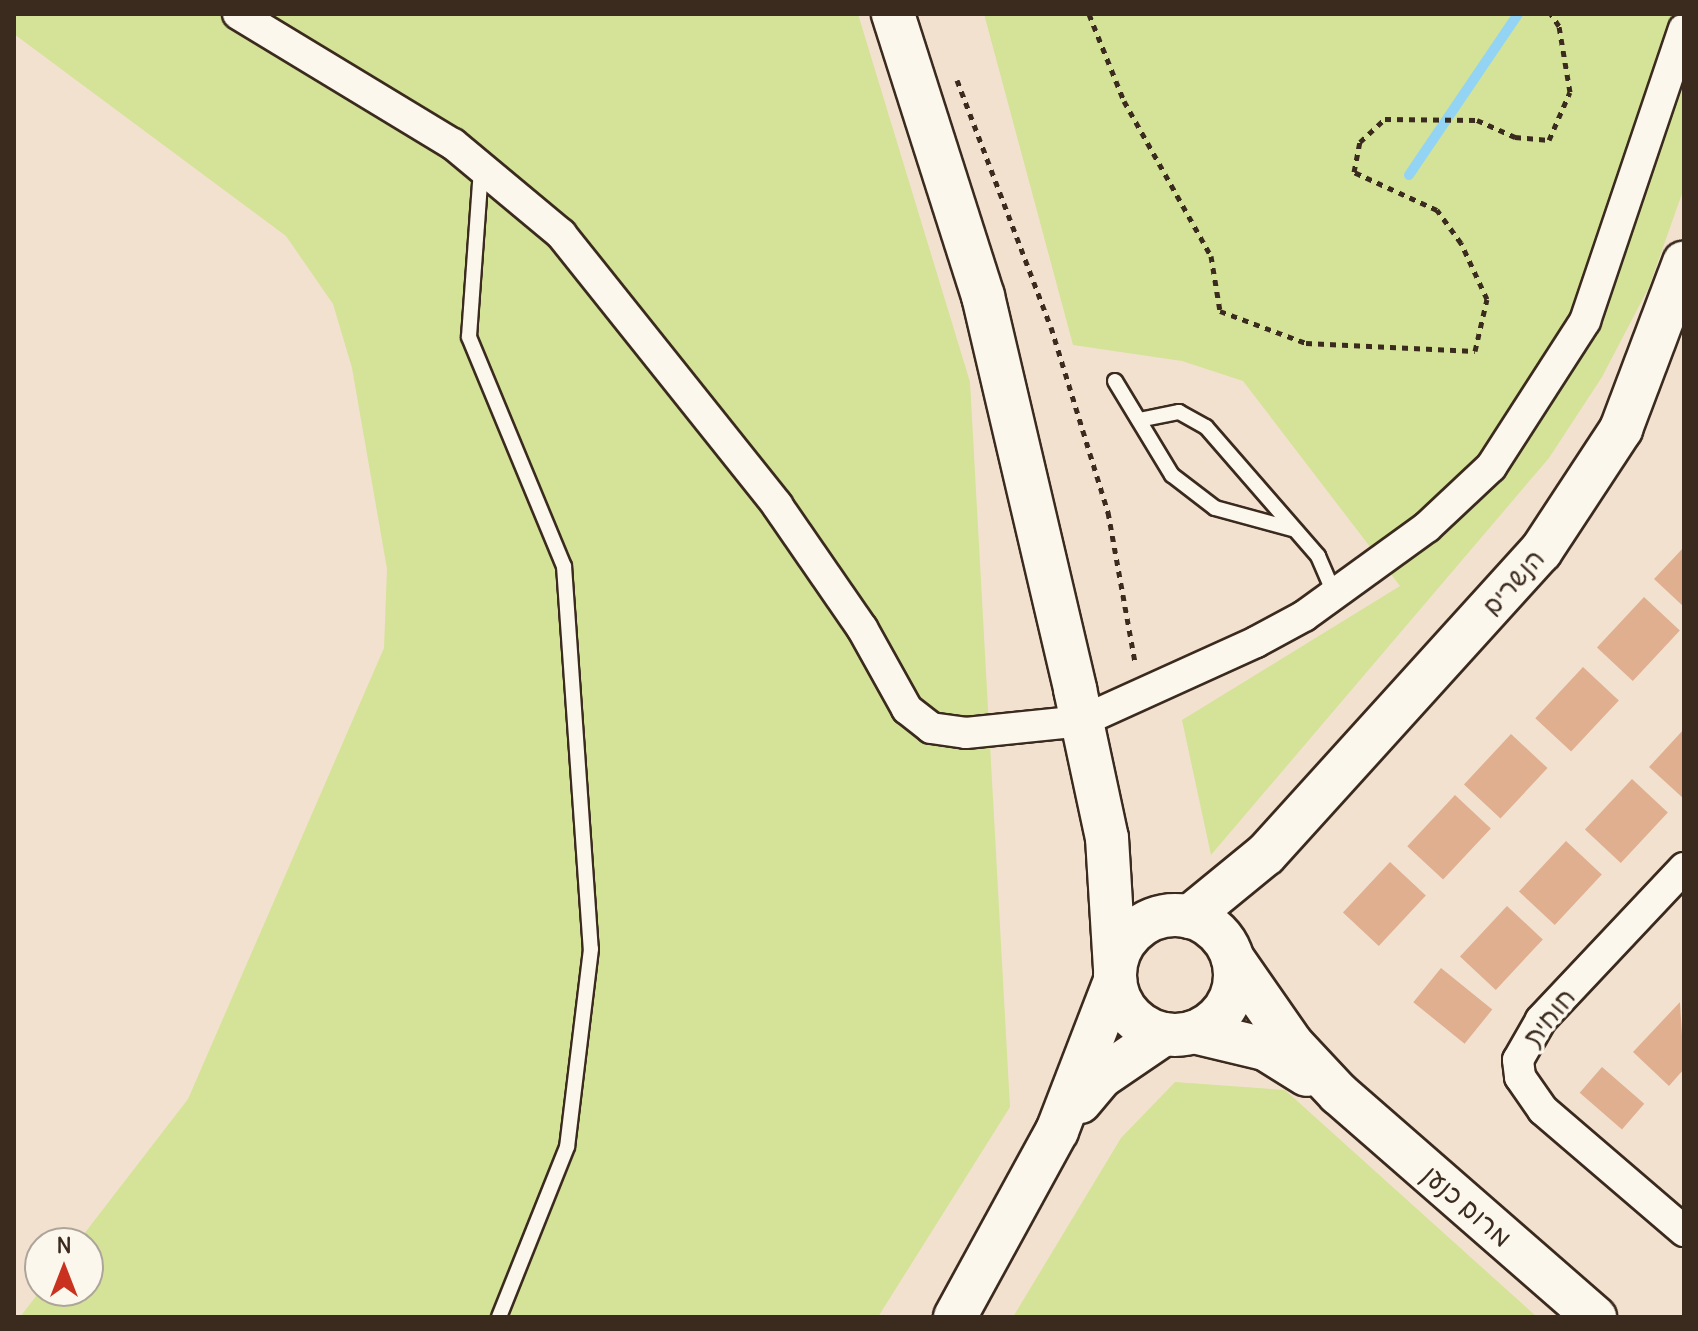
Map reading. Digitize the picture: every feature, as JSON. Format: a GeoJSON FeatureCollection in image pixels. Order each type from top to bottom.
{"type":"FeatureCollection","features":[{"type":"Feature","properties":{"kind":"main road"},"geometry":{"type":"LineString","coordinates":[[893,14],[983,296],[1082,721],[1101,808],[1113,894],[1115,974],[1131,1016],[1179,1033]]}},
{"type":"Feature","properties":{"kind":"main road","name":"הנשרים"},"geometry":{"type":"LineString","coordinates":[[1182,916],[1266,854],[1541,551],[1577,501],[1642,387],[1684,262]]}},
{"type":"Feature","properties":{"kind":"main road"},"geometry":{"type":"LineString","coordinates":[[1057,1131],[1101,1077],[1223,1011],[1232,995],[1231,954],[1205,923],[1182,916],[1137,878],[1101,808]]}},
{"type":"Feature","properties":{"kind":"main road","name":"הנשרים"},"geometry":{"type":"LineString","coordinates":[[1231,954],[1241,899],[1266,854]]}},
{"type":"Feature","properties":{"kind":"main road"},"geometry":{"type":"LineString","coordinates":[[955,1317],[1057,1131],[1115,974],[1119,951],[1142,925],[1182,916]]}},
{"type":"Feature","properties":{"kind":"main road","name":"מרום כנען"},"geometry":{"type":"LineString","coordinates":[[1231,954],[1292,1044],[1339,1094],[1595,1317]]}},
{"type":"Feature","properties":{"kind":"main road","name":"מרום כנען"},"geometry":{"type":"LineString","coordinates":[[1179,1033],[1265,1049],[1339,1094]]}},
{"type":"Feature","properties":{"kind":"street"},"geometry":{"type":"LineString","coordinates":[[238,14],[481,165],[561,234],[730,442],[855,616],[907,709],[931,728],[966,733],[1082,721],[1256,642],[1334,593],[1438,517],[1491,467],[1539,400],[1585,321],[1684,29]]}},
{"type":"Feature","properties":{"kind":"street","name":"חוחית"},"geometry":{"type":"LineString","coordinates":[[1684,868],[1541,1020],[1518,1060],[1520,1077],[1543,1110],[1684,1231]]}},
{"type":"Feature","properties":{"kind":"lane"},"geometry":{"type":"LineString","coordinates":[[481,165],[469,337],[564,566],[591,949],[567,1147],[499,1317]]}},
{"type":"Feature","properties":{"kind":"lane"},"geometry":{"type":"LineString","coordinates":[[1115,381],[1172,475],[1215,508],[1292,529]]}},
{"type":"Feature","properties":{"kind":"lane"},"geometry":{"type":"LineString","coordinates":[[1139,420],[1179,412],[1206,427],[1318,556],[1334,593]]}},
{"type":"Feature","properties":{"kind":"path"},"geometry":{"type":"LineString","coordinates":[[1089,14],[1124,101],[1211,256],[1220,311],[1306,343],[1475,351],[1487,299],[1461,243],[1437,210],[1354,172],[1360,142],[1385,119],[1477,120],[1515,137],[1549,140],[1570,92],[1551,14]]}},
{"type":"Feature","properties":{"kind":"path"},"geometry":{"type":"LineString","coordinates":[[955,74],[1051,327],[1108,512],[1141,694]]}},
{"type":"Feature","properties":{"kind":"green space"},"geometry":{"type":"Polygon","coordinates":[[[14,14],[858,14],[970,382],[1010,1107],[878,1317],[20,1317],[28,1307],[104,1307],[104,1227],[89,1227],[188,1099],[384,648],[387,569],[352,368],[333,304],[286,236],[14,34],[14,14]]]}},
{"type":"Feature","properties":{"kind":"green space"},"geometry":{"type":"Polygon","coordinates":[[[984,14],[1684,14],[1684,188],[1649,287],[1602,377],[1549,458],[1211,855],[1182,720],[1400,586],[1243,381],[1182,361],[1073,345],[984,14]]]}},
{"type":"Feature","properties":{"kind":"green space"},"geometry":{"type":"Polygon","coordinates":[[[1175,1082],[1285,1090],[1537,1317],[1013,1317],[1121,1138],[1175,1082]]]}},
{"type":"Feature","properties":{"kind":"building"},"geometry":{"type":"Polygon","coordinates":[[[1684,547],[1684,607],[1654,579],[1684,547]]]}},
{"type":"Feature","properties":{"kind":"building"},"geometry":{"type":"Polygon","coordinates":[[[1644,597],[1680,630],[1633,681],[1597,647],[1644,597]]]}},
{"type":"Feature","properties":{"kind":"building"},"geometry":{"type":"Polygon","coordinates":[[[1583,667],[1619,700],[1571,752],[1535,718],[1583,667]]]}},
{"type":"Feature","properties":{"kind":"building"},"geometry":{"type":"Polygon","coordinates":[[[1684,729],[1684,799],[1649,767],[1684,729]]]}},
{"type":"Feature","properties":{"kind":"building"},"geometry":{"type":"Polygon","coordinates":[[[1511,734],[1548,768],[1501,819],[1464,784],[1511,734]]]}},
{"type":"Feature","properties":{"kind":"building"},"geometry":{"type":"Polygon","coordinates":[[[1632,779],[1668,812],[1621,863],[1585,829],[1632,779]]]}},
{"type":"Feature","properties":{"kind":"building"},"geometry":{"type":"Polygon","coordinates":[[[1455,795],[1491,828],[1443,880],[1407,846],[1455,795]]]}},
{"type":"Feature","properties":{"kind":"building"},"geometry":{"type":"Polygon","coordinates":[[[1566,841],[1602,874],[1555,925],[1519,891],[1566,841]]]}},
{"type":"Feature","properties":{"kind":"building"},"geometry":{"type":"Polygon","coordinates":[[[1390,862],[1426,895],[1379,946],[1343,912],[1390,862]]]}},
{"type":"Feature","properties":{"kind":"building"},"geometry":{"type":"Polygon","coordinates":[[[1507,906],[1543,939],[1496,990],[1460,956],[1507,906]]]}},
{"type":"Feature","properties":{"kind":"building"},"geometry":{"type":"Polygon","coordinates":[[[1441,968],[1492,1010],[1465,1044],[1413,1002],[1441,968]]]}},
{"type":"Feature","properties":{"kind":"building"},"geometry":{"type":"Polygon","coordinates":[[[1680,1002],[1684,1069],[1669,1086],[1633,1052],[1680,1002]]]}},
{"type":"Feature","properties":{"kind":"building"},"geometry":{"type":"Polygon","coordinates":[[[1602,1067],[1644,1104],[1622,1129],[1580,1093],[1602,1067]]]}},
{"type":"Feature","properties":{"kind":"waterway"},"geometry":{"type":"LineString","coordinates":[[1409,175],[1518,14]]}}]}
